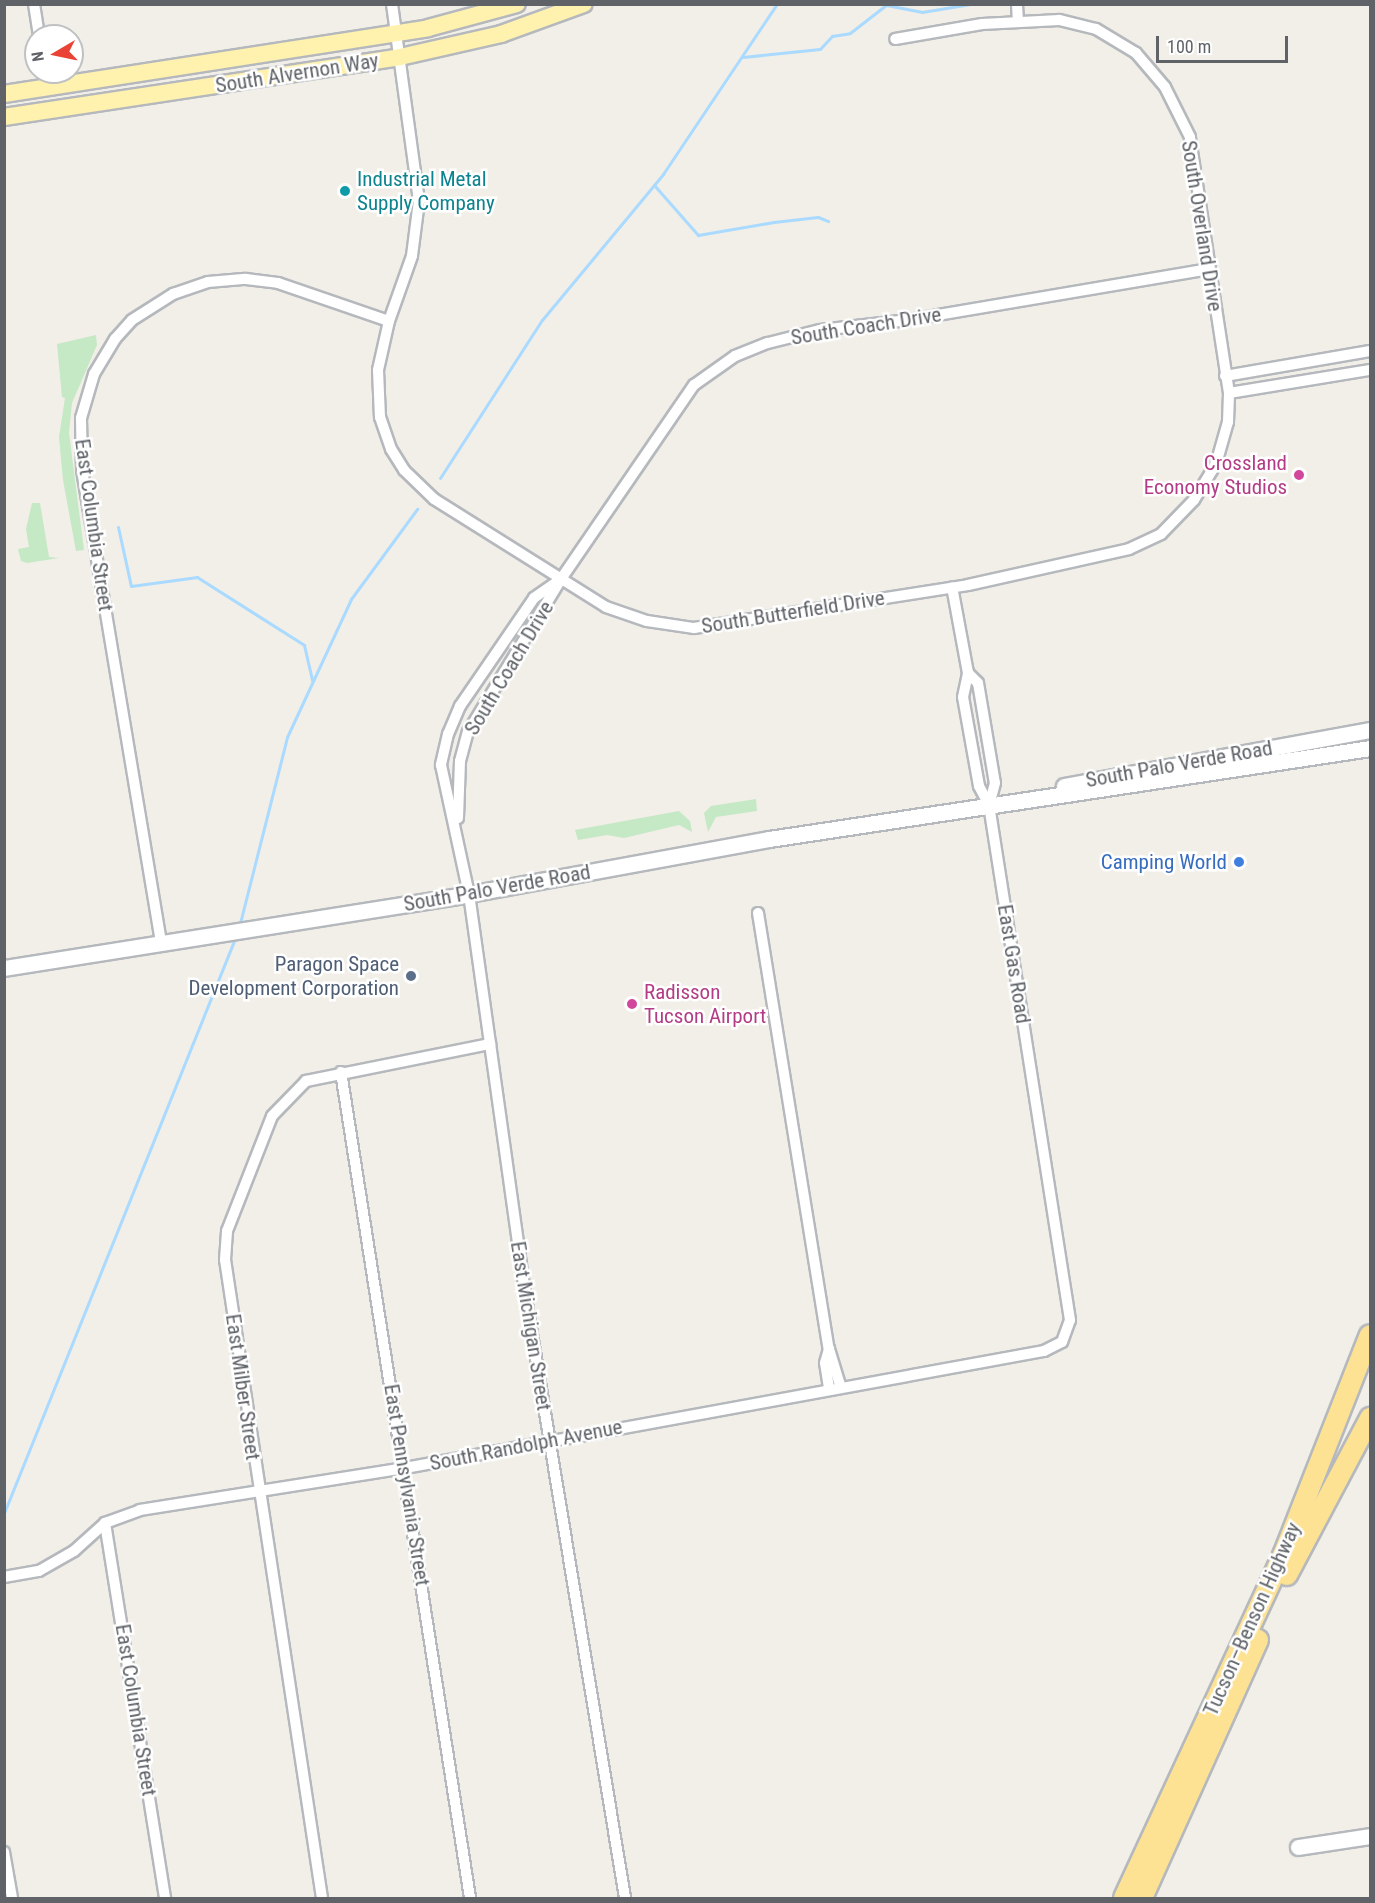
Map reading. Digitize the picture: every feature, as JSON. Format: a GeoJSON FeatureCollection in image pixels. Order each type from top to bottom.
{"type":"FeatureCollection","features":[{"type":"Feature","properties":{"kind":"highway","name":"Tucson–Benson Highway"},"geometry":{"type":"LineString","coordinates":[[1124,1899],[1284,1553],[1371,1335]]}},
{"type":"Feature","properties":{"kind":"highway","name":"Tucson–Benson Highway"},"geometry":{"type":"LineString","coordinates":[[1142,1898],[1293,1562],[1371,1418]]}},
{"type":"Feature","properties":{"kind":"main road","name":"South Alvernon Way"},"geometry":{"type":"LineString","coordinates":[[84,75],[397,33],[456,22],[517,4]]}},
{"type":"Feature","properties":{"kind":"main road","name":"South Alvernon Way"},"geometry":{"type":"LineString","coordinates":[[4,117],[400,57],[501,34],[584,4]]}},
{"type":"Feature","properties":{"kind":"main road","name":"South Alvernon Way"},"geometry":{"type":"LineString","coordinates":[[4,94],[33,84]]}},
{"type":"Feature","properties":{"kind":"main road","name":"South Palo Verde Road"},"geometry":{"type":"LineString","coordinates":[[989,805],[1108,775],[1371,730]]}},
{"type":"Feature","properties":{"kind":"main road","name":"South Palo Verde Road"},"geometry":{"type":"LineString","coordinates":[[4,968],[469,894],[770,839],[1371,748]]}},
{"type":"Feature","properties":{"kind":"main road"},"geometry":{"type":"LineString","coordinates":[[1157,780],[1166,772],[1216,764],[1244,752]]}},
{"type":"Feature","properties":{"kind":"main road"},"geometry":{"type":"LineString","coordinates":[[1298,1847],[1371,1836]]}},
{"type":"Feature","properties":{"kind":"street"},"geometry":{"type":"LineString","coordinates":[[34,4],[37,24]]}},
{"type":"Feature","properties":{"kind":"street"},"geometry":{"type":"LineString","coordinates":[[389,321],[412,256],[419,217],[392,4]]}},
{"type":"Feature","properties":{"kind":"street"},"geometry":{"type":"LineString","coordinates":[[1017,4],[1018,21]]}},
{"type":"Feature","properties":{"kind":"street","name":"South Overland Drive"},"geometry":{"type":"LineString","coordinates":[[896,39],[1018,21],[1059,20],[1096,29],[1136,53],[1165,87],[1190,136],[1225,376]]}},
{"type":"Feature","properties":{"kind":"street","name":"South Coach Drive"},"geometry":{"type":"LineString","coordinates":[[458,830],[460,761],[465,741],[489,693],[561,579],[694,385],[735,356],[768,343],[823,330],[908,320],[1209,269]]}},
{"type":"Feature","properties":{"kind":"street","name":"East Columbia Street"},"geometry":{"type":"LineString","coordinates":[[161,942],[82,470],[81,418],[94,374],[115,339],[132,320],[173,294],[208,282],[246,279],[278,284],[389,321]]}},
{"type":"Feature","properties":{"kind":"street","name":"South Butterfield Drive"},"geometry":{"type":"LineString","coordinates":[[389,321],[380,357],[377,396],[383,428],[396,458],[434,499],[606,607],[647,621],[694,628],[952,587],[1098,558],[1161,534],[1194,500],[1216,464],[1228,422],[1228,393],[1225,376]]}},
{"type":"Feature","properties":{"kind":"street"},"geometry":{"type":"LineString","coordinates":[[1225,376],[1371,351]]}},
{"type":"Feature","properties":{"kind":"street"},"geometry":{"type":"LineString","coordinates":[[1228,393],[1238,380],[1281,373],[1304,363]]}},
{"type":"Feature","properties":{"kind":"street"},"geometry":{"type":"LineString","coordinates":[[1228,393],[1371,370]]}},
{"type":"Feature","properties":{"kind":"street","name":"South Coach Drive"},"geometry":{"type":"LineString","coordinates":[[469,894],[458,830],[444,790],[441,765],[448,734],[460,706],[534,598],[561,579]]}},
{"type":"Feature","properties":{"kind":"street","name":"East Gas Road"},"geometry":{"type":"LineString","coordinates":[[952,587],[968,673],[963,697],[979,786],[989,805],[1070,1320],[1062,1342]]}},
{"type":"Feature","properties":{"kind":"street"},"geometry":{"type":"LineString","coordinates":[[968,673],[978,683],[993,772],[994,783],[989,805]]}},
{"type":"Feature","properties":{"kind":"street"},"geometry":{"type":"LineString","coordinates":[[448,734],[465,741]]}},
{"type":"Feature","properties":{"kind":"street","name":"East Michigan Street"},"geometry":{"type":"LineString","coordinates":[[469,894],[549,1440],[625,1899]]}},
{"type":"Feature","properties":{"kind":"street"},"geometry":{"type":"LineString","coordinates":[[758,913],[835,1387]]}},
{"type":"Feature","properties":{"kind":"street","name":"East Milber Street"},"geometry":{"type":"LineString","coordinates":[[322,1899],[225,1260],[227,1231],[272,1116],[306,1082],[341,1072],[490,1044]]}},
{"type":"Feature","properties":{"kind":"street","name":"East Pennsylvania Street"},"geometry":{"type":"LineString","coordinates":[[341,1072],[471,1899]]}},
{"type":"Feature","properties":{"kind":"street","name":"South Randolph Avenue"},"geometry":{"type":"LineString","coordinates":[[4,1577],[39,1571],[74,1551],[105,1522],[140,1510],[259,1493],[405,1468],[835,1387],[1044,1351],[1062,1342]]}},
{"type":"Feature","properties":{"kind":"street","name":"East Columbia Street"},"geometry":{"type":"LineString","coordinates":[[105,1522],[165,1899]]}},
{"type":"Feature","properties":{"kind":"street"},"geometry":{"type":"LineString","coordinates":[[4,1852],[12,1899]]}},
{"type":"Feature","properties":{"kind":"green space"},"geometry":{"type":"Polygon","coordinates":[[[96,335],[97,345],[72,403],[69,433],[84,550],[76,551],[63,480],[59,437],[65,398],[62,397],[57,344],[96,335]]]}},
{"type":"Feature","properties":{"kind":"green space"},"geometry":{"type":"Polygon","coordinates":[[[32,503],[40,503],[49,557],[59,558],[27,563],[21,561],[18,549],[29,547],[26,529],[32,503]]]}},
{"type":"Feature","properties":{"kind":"green space"},"geometry":{"type":"Polygon","coordinates":[[[756,799],[757,811],[716,817],[708,832],[704,813],[711,806],[756,799]]]}},
{"type":"Feature","properties":{"kind":"green space"},"geometry":{"type":"Polygon","coordinates":[[[679,811],[690,821],[692,832],[679,825],[624,838],[607,835],[578,840],[575,830],[679,811]]]}},
{"type":"Feature","properties":{"kind":"waterway"},"geometry":{"type":"LineString","coordinates":[[440,478],[542,320],[663,174],[777,4]]}},
{"type":"Feature","properties":{"kind":"waterway"},"geometry":{"type":"LineString","coordinates":[[743,57],[820,49],[832,36],[850,33],[886,5],[922,12],[970,4]]}},
{"type":"Feature","properties":{"kind":"waterway"},"geometry":{"type":"LineString","coordinates":[[654,185],[698,235],[818,217],[828,221]]}},
{"type":"Feature","properties":{"kind":"waterway"},"geometry":{"type":"LineString","coordinates":[[239,927],[287,737],[351,599],[417,509]]}},
{"type":"Feature","properties":{"kind":"waterway"},"geometry":{"type":"LineString","coordinates":[[118,527],[131,586],[197,577],[304,645],[312,680]]}},
{"type":"Feature","properties":{"kind":"waterway"},"geometry":{"type":"LineString","coordinates":[[4,1513],[236,936]]}},
{"type":"Feature","properties":{"kind":"place","name":"Industrial Metal Supply Company"},"geometry":{"type":"Point","coordinates":[345,191]}},
{"type":"Feature","properties":{"kind":"place","name":"Crossland Economy Studios"},"geometry":{"type":"Point","coordinates":[1299,475]}},
{"type":"Feature","properties":{"kind":"place","name":"Camping World"},"geometry":{"type":"Point","coordinates":[1239,862]}},
{"type":"Feature","properties":{"kind":"place","name":"Paragon Space Development Corporation"},"geometry":{"type":"Point","coordinates":[411,976]}},
{"type":"Feature","properties":{"kind":"place","name":"Radisson Tucson Airport"},"geometry":{"type":"Point","coordinates":[632,1004]}}]}
